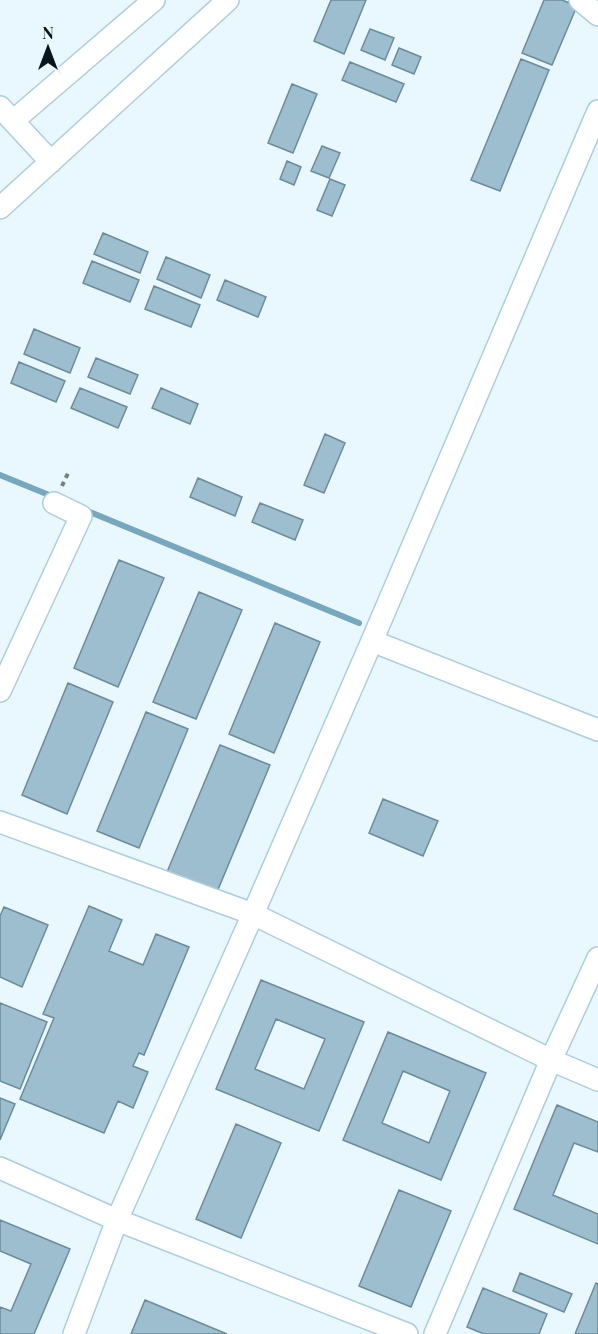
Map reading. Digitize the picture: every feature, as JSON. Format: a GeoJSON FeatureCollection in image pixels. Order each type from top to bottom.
{"type":"FeatureCollection","features":[{"type":"Feature","properties":{"kind":"lane"},"geometry":{"type":"LineString","coordinates":[[51,162],[6,114],[154,0]]}},
{"type":"Feature","properties":{"kind":"lane"},"geometry":{"type":"LineString","coordinates":[[0,208],[228,0]]}},
{"type":"Feature","properties":{"kind":"lane"},"geometry":{"type":"LineString","coordinates":[[580,0],[598,15]]}},
{"type":"Feature","properties":{"kind":"lane"},"geometry":{"type":"LineString","coordinates":[[74,1334],[117,1220],[372,641],[598,111]]}},
{"type":"Feature","properties":{"kind":"lane"},"geometry":{"type":"LineString","coordinates":[[0,692],[81,516],[54,503]]}},
{"type":"Feature","properties":{"kind":"lane"},"geometry":{"type":"LineString","coordinates":[[372,641],[598,730]]}},
{"type":"Feature","properties":{"kind":"lane"},"geometry":{"type":"LineString","coordinates":[[0,822],[253,914],[551,1060],[598,1080]]}},
{"type":"Feature","properties":{"kind":"lane"},"geometry":{"type":"LineString","coordinates":[[435,1334],[551,1060],[598,958]]}},
{"type":"Feature","properties":{"kind":"lane"},"geometry":{"type":"LineString","coordinates":[[0,1168],[117,1220],[407,1334]]}},
{"type":"Feature","properties":{"kind":"building"},"geometry":{"type":"Polygon","coordinates":[[[331,0],[366,0],[344,54],[314,41],[331,0]]]}},
{"type":"Feature","properties":{"kind":"building"},"geometry":{"type":"Polygon","coordinates":[[[544,0],[562,0],[577,6],[552,65],[522,53],[544,0]]]}},
{"type":"Feature","properties":{"kind":"building"},"geometry":{"type":"Polygon","coordinates":[[[370,29],[394,38],[385,60],[361,50],[370,29]]]}},
{"type":"Feature","properties":{"kind":"building"},"geometry":{"type":"Polygon","coordinates":[[[399,48],[421,57],[414,74],[392,65],[399,48]]]}},
{"type":"Feature","properties":{"kind":"building"},"geometry":{"type":"Polygon","coordinates":[[[521,59],[549,70],[500,191],[471,180],[521,59]]]}},
{"type":"Feature","properties":{"kind":"building"},"geometry":{"type":"Polygon","coordinates":[[[350,62],[404,84],[396,102],[342,80],[350,62]]]}},
{"type":"Feature","properties":{"kind":"building"},"geometry":{"type":"Polygon","coordinates":[[[292,84],[317,94],[293,153],[268,143],[292,84]]]}},
{"type":"Feature","properties":{"kind":"building"},"geometry":{"type":"Polygon","coordinates":[[[322,146],[340,153],[329,178],[311,171],[322,146]]]}},
{"type":"Feature","properties":{"kind":"building"},"geometry":{"type":"Polygon","coordinates":[[[287,161],[301,167],[294,185],[280,179],[287,161]]]}},
{"type":"Feature","properties":{"kind":"building"},"geometry":{"type":"Polygon","coordinates":[[[330,179],[345,185],[332,216],[317,210],[330,179]]]}},
{"type":"Feature","properties":{"kind":"building"},"geometry":{"type":"Polygon","coordinates":[[[103,233],[148,252],[140,273],[94,254],[103,233]]]}},
{"type":"Feature","properties":{"kind":"building"},"geometry":{"type":"Polygon","coordinates":[[[166,257],[210,275],[201,298],[157,279],[166,257]]]}},
{"type":"Feature","properties":{"kind":"building"},"geometry":{"type":"Polygon","coordinates":[[[92,261],[139,280],[130,302],[83,283],[92,261]]]}},
{"type":"Feature","properties":{"kind":"building"},"geometry":{"type":"Polygon","coordinates":[[[225,280],[266,297],[258,317],[217,300],[225,280]]]}},
{"type":"Feature","properties":{"kind":"building"},"geometry":{"type":"Polygon","coordinates":[[[154,286],[200,305],[191,327],[145,309],[154,286]]]}},
{"type":"Feature","properties":{"kind":"building"},"geometry":{"type":"Polygon","coordinates":[[[34,329],[80,348],[70,373],[24,354],[34,329]]]}},
{"type":"Feature","properties":{"kind":"building"},"geometry":{"type":"Polygon","coordinates":[[[96,358],[138,375],[130,394],[88,377],[96,358]]]}},
{"type":"Feature","properties":{"kind":"building"},"geometry":{"type":"Polygon","coordinates":[[[19,362],[65,381],[56,402],[11,383],[19,362]]]}},
{"type":"Feature","properties":{"kind":"building"},"geometry":{"type":"Polygon","coordinates":[[[80,388],[127,407],[118,428],[71,408],[80,388]]]}},
{"type":"Feature","properties":{"kind":"building"},"geometry":{"type":"Polygon","coordinates":[[[161,388],[198,404],[190,424],[152,408],[161,388]]]}},
{"type":"Feature","properties":{"kind":"building"},"geometry":{"type":"Polygon","coordinates":[[[325,434],[345,443],[324,493],[304,485],[325,434]]]}},
{"type":"Feature","properties":{"kind":"building"},"geometry":{"type":"Polygon","coordinates":[[[198,478],[242,497],[235,516],[190,497],[198,478]]]}},
{"type":"Feature","properties":{"kind":"building"},"geometry":{"type":"Polygon","coordinates":[[[260,503],[303,520],[295,540],[252,522],[260,503]]]}},
{"type":"Feature","properties":{"kind":"building"},"geometry":{"type":"Polygon","coordinates":[[[119,560],[164,578],[118,687],[74,668],[119,560]]]}},
{"type":"Feature","properties":{"kind":"building"},"geometry":{"type":"Polygon","coordinates":[[[199,592],[242,610],[196,719],[153,702],[199,592]]]}},
{"type":"Feature","properties":{"kind":"building"},"geometry":{"type":"Polygon","coordinates":[[[275,623],[320,642],[274,753],[229,734],[275,623]]]}},
{"type":"Feature","properties":{"kind":"building"},"geometry":{"type":"Polygon","coordinates":[[[68,683],[113,702],[67,814],[22,795],[68,683]]]}},
{"type":"Feature","properties":{"kind":"building"},"geometry":{"type":"Polygon","coordinates":[[[146,712],[188,729],[139,848],[97,831],[146,712]]]}},
{"type":"Feature","properties":{"kind":"building"},"geometry":{"type":"Polygon","coordinates":[[[220,745],[270,765],[217,892],[167,872],[220,745]]]}},
{"type":"Feature","properties":{"kind":"building"},"geometry":{"type":"Polygon","coordinates":[[[383,799],[438,821],[423,856],[369,833],[383,799]]]}},
{"type":"Feature","properties":{"kind":"building"},"geometry":{"type":"Polygon","coordinates":[[[89,906],[122,920],[109,951],[143,965],[156,934],[189,947],[144,1055],[139,1053],[133,1066],[148,1072],[133,1108],[118,1101],[104,1133],[20,1099],[54,1018],[43,1014],[89,906]]]}},
{"type":"Feature","properties":{"kind":"building"},"geometry":{"type":"Polygon","coordinates":[[[4,907],[48,925],[22,987],[0,977],[0,916],[4,907]]]}},
{"type":"Feature","properties":{"kind":"building"},"geometry":{"type":"Polygon","coordinates":[[[261,980],[364,1022],[319,1131],[216,1089],[261,980]],[[276,1019],[255,1069],[304,1089],[325,1039],[276,1019]]]}},
{"type":"Feature","properties":{"kind":"building"},"geometry":{"type":"Polygon","coordinates":[[[0,1003],[47,1022],[20,1089],[0,1081],[0,1003]]]}},
{"type":"Feature","properties":{"kind":"building"},"geometry":{"type":"Polygon","coordinates":[[[388,1032],[486,1073],[441,1180],[343,1140],[388,1032]],[[403,1071],[382,1123],[429,1143],[450,1091],[403,1071]]]}},
{"type":"Feature","properties":{"kind":"building"},"geometry":{"type":"Polygon","coordinates":[[[0,1098],[15,1104],[0,1140],[0,1098]]]}},
{"type":"Feature","properties":{"kind":"building"},"geometry":{"type":"Polygon","coordinates":[[[557,1105],[598,1122],[598,1152],[574,1143],[553,1195],[598,1214],[598,1244],[514,1209],[557,1105]]]}},
{"type":"Feature","properties":{"kind":"building"},"geometry":{"type":"Polygon","coordinates":[[[236,1124],[281,1143],[241,1238],[196,1219],[236,1124]]]}},
{"type":"Feature","properties":{"kind":"building"},"geometry":{"type":"Polygon","coordinates":[[[399,1190],[451,1211],[411,1307],[359,1286],[399,1190]]]}},
{"type":"Feature","properties":{"kind":"building"},"geometry":{"type":"Polygon","coordinates":[[[0,1220],[70,1249],[34,1334],[0,1334],[0,1307],[11,1311],[31,1264],[0,1251],[0,1220]]]}},
{"type":"Feature","properties":{"kind":"building"},"geometry":{"type":"Polygon","coordinates":[[[520,1273],[572,1294],[564,1312],[513,1291],[520,1273]]]}},
{"type":"Feature","properties":{"kind":"building"},"geometry":{"type":"Polygon","coordinates":[[[596,1283],[598,1284],[598,1334],[575,1334],[596,1283]]]}},
{"type":"Feature","properties":{"kind":"building"},"geometry":{"type":"Polygon","coordinates":[[[483,1288],[547,1314],[539,1334],[484,1334],[467,1327],[483,1288]]]}},
{"type":"Feature","properties":{"kind":"building"},"geometry":{"type":"Polygon","coordinates":[[[145,1300],[227,1334],[131,1334],[145,1300]]]}},
{"type":"Feature","properties":{"kind":"waterway"},"geometry":{"type":"LineString","coordinates":[[0,475],[54,497]]}},
{"type":"Feature","properties":{"kind":"waterway"},"geometry":{"type":"LineString","coordinates":[[85,510],[359,623]]}}]}
